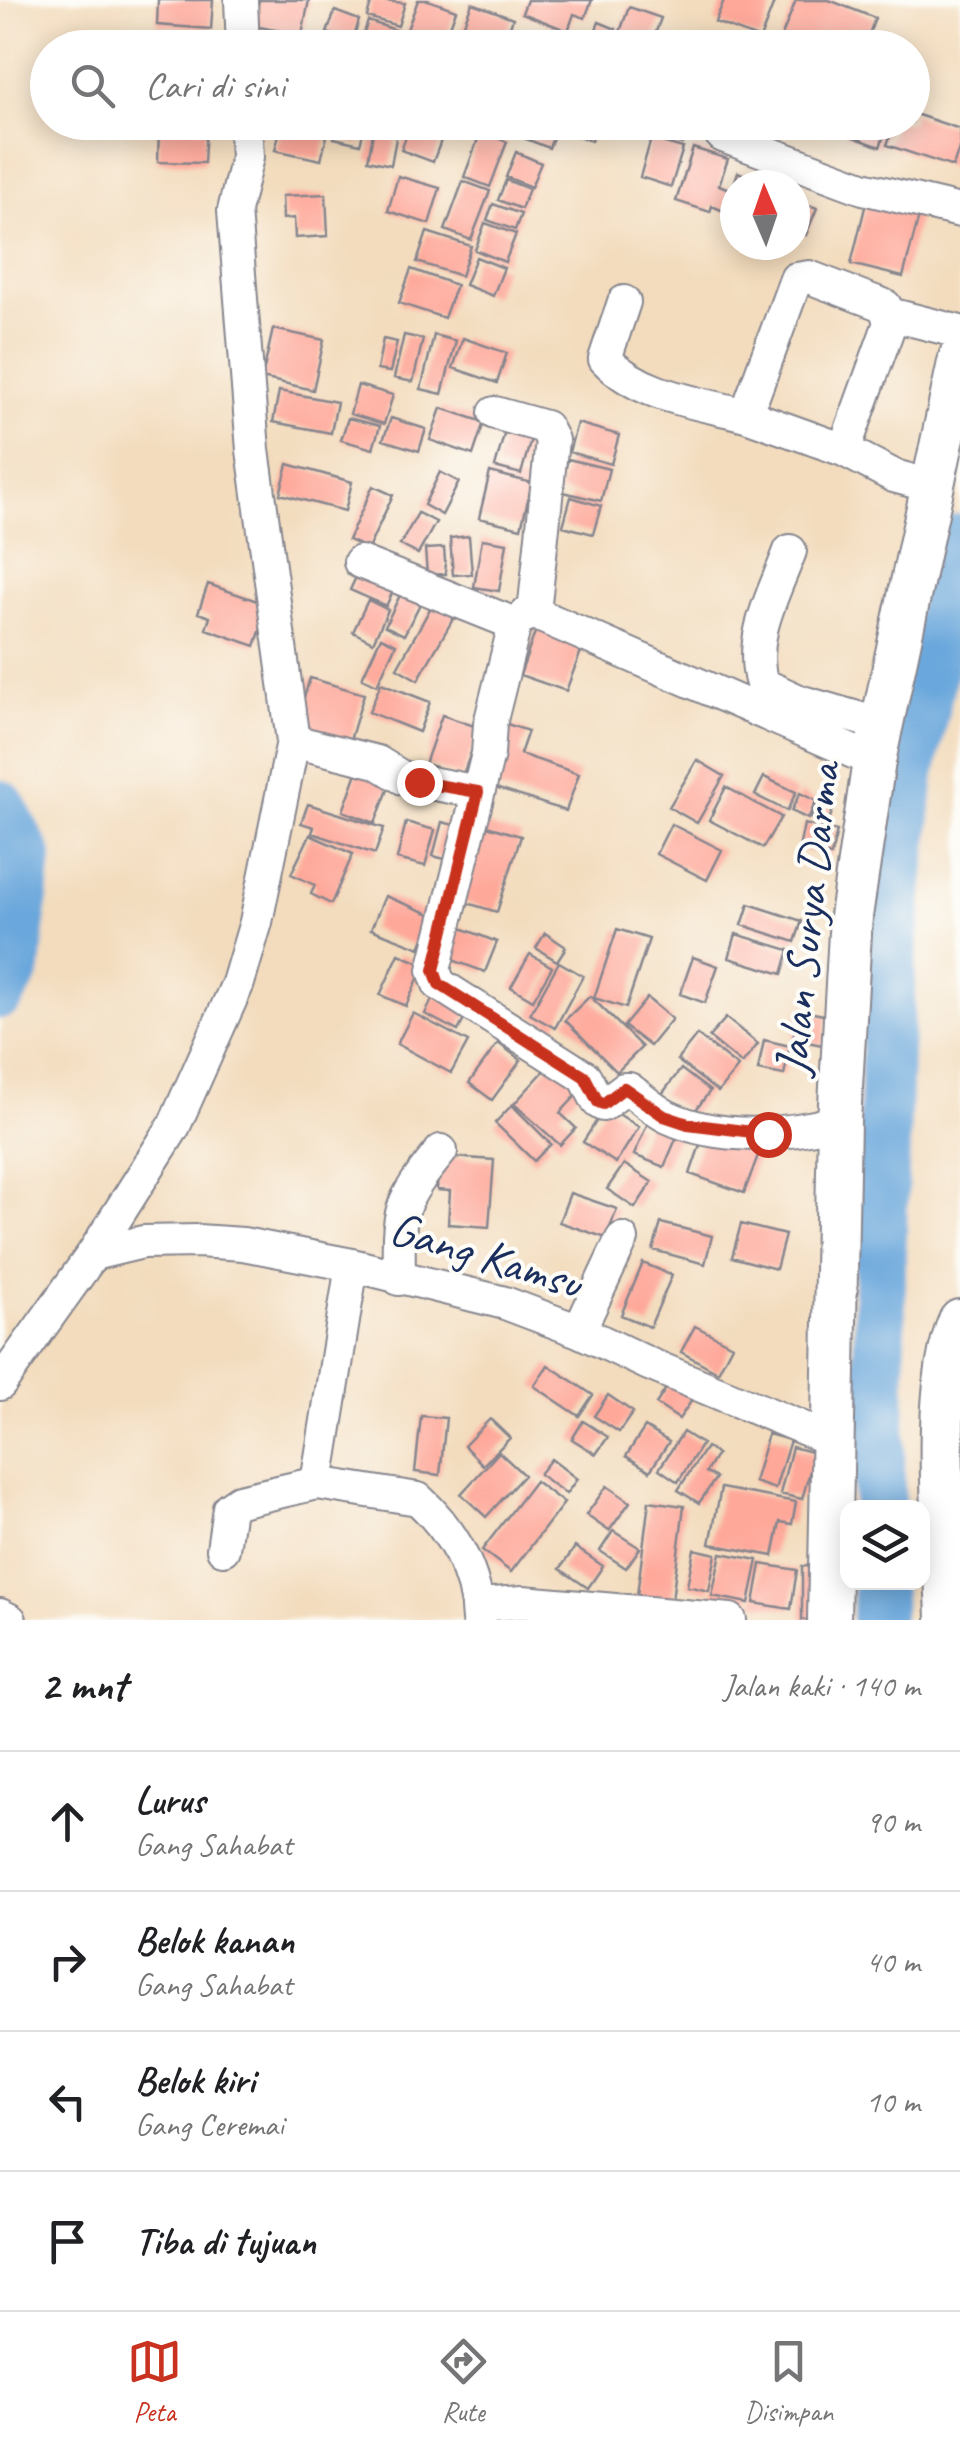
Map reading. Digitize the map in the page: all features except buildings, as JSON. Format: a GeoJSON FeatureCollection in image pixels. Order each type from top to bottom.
{"type":"FeatureCollection","features":[{"type":"Feature","properties":{"kind":"main road","name":"Jalan Surya Darma"},"geometry":{"type":"LineString","coordinates":[[829,1620],[840,1121],[850,932],[878,743],[960,358]]}},
{"type":"Feature","properties":{"kind":"main road"},"geometry":{"type":"LineString","coordinates":[[948,1620],[942,1417],[953,1336],[960,1321]]}},
{"type":"Feature","properties":{"kind":"street"},"geometry":{"type":"LineString","coordinates":[[242,0],[243,30]]}},
{"type":"Feature","properties":{"kind":"street"},"geometry":{"type":"LineString","coordinates":[[0,1384],[94,1254],[174,1126],[238,983],[256,922],[293,741],[253,450],[234,211],[246,140]]}},
{"type":"Feature","properties":{"kind":"street"},"geometry":{"type":"LineString","coordinates":[[734,140],[863,188],[960,210]]}},
{"type":"Feature","properties":{"kind":"street"},"geometry":{"type":"LineString","coordinates":[[746,414],[796,278],[809,277],[885,306],[890,314],[844,450]]}},
{"type":"Feature","properties":{"kind":"street"},"geometry":{"type":"LineString","coordinates":[[624,302],[604,360],[618,374],[640,387],[746,414],[844,450],[894,476],[932,486]]}},
{"type":"Feature","properties":{"kind":"street"},"geometry":{"type":"LineString","coordinates":[[890,314],[960,332]]}},
{"type":"Feature","properties":{"kind":"street"},"geometry":{"type":"LineString","coordinates":[[495,414],[546,428],[552,440],[525,619],[490,724],[488,754],[434,970],[439,984],[585,1077],[598,1102],[603,1104],[624,1088],[664,1116],[688,1124],[768,1134],[805,1131],[840,1121]]}},
{"type":"Feature","properties":{"kind":"street"},"geometry":{"type":"LineString","coordinates":[[790,551],[758,635],[757,668],[762,684],[878,743]]}},
{"type":"Feature","properties":{"kind":"street"},"geometry":{"type":"LineString","coordinates":[[360,562],[878,743]]}},
{"type":"Feature","properties":{"kind":"street"},"geometry":{"type":"LineString","coordinates":[[293,741],[378,762],[402,778],[478,792]]}},
{"type":"Feature","properties":{"kind":"street"},"geometry":{"type":"LineString","coordinates":[[399,1279],[398,1227],[403,1206],[409,1190],[441,1150]]}},
{"type":"Feature","properties":{"kind":"street"},"geometry":{"type":"LineString","coordinates":[[580,1331],[622,1239]]}},
{"type":"Feature","properties":{"kind":"street","name":"Gang Kamsu"},"geometry":{"type":"LineString","coordinates":[[94,1254],[143,1242],[243,1244],[352,1265],[505,1303],[580,1331],[834,1441]]}},
{"type":"Feature","properties":{"kind":"street"},"geometry":{"type":"LineString","coordinates":[[318,1483],[352,1265]]}},
{"type":"Feature","properties":{"kind":"street"},"geometry":{"type":"LineString","coordinates":[[223,1548],[229,1508],[239,1501],[318,1483],[418,1498],[452,1538],[469,1573],[477,1612],[524,1602],[730,1620]]}},
{"type":"Feature","properties":{"kind":"street"},"geometry":{"type":"LineString","coordinates":[[0,1615],[10,1620]]}},
{"type":"Feature","properties":{"kind":"waterway"},"geometry":{"type":"LineString","coordinates":[[879,1500],[880,1261],[890,966],[909,774],[960,540]]}},
{"type":"Feature","properties":{"kind":"waterway"},"geometry":{"type":"LineString","coordinates":[[0,806],[26,856],[15,968],[0,993]]}},
{"type":"Feature","properties":{"kind":"waterway"},"geometry":{"type":"LineString","coordinates":[[878,1620],[879,1590]]}},
{"type":"Feature","properties":{"kind":"route"},"geometry":{"type":"LineString","coordinates":[[419,782],[478,792],[434,970],[439,984],[585,1077],[598,1102],[608,1103],[624,1088],[664,1116],[688,1124],[768,1134]]}}]}
